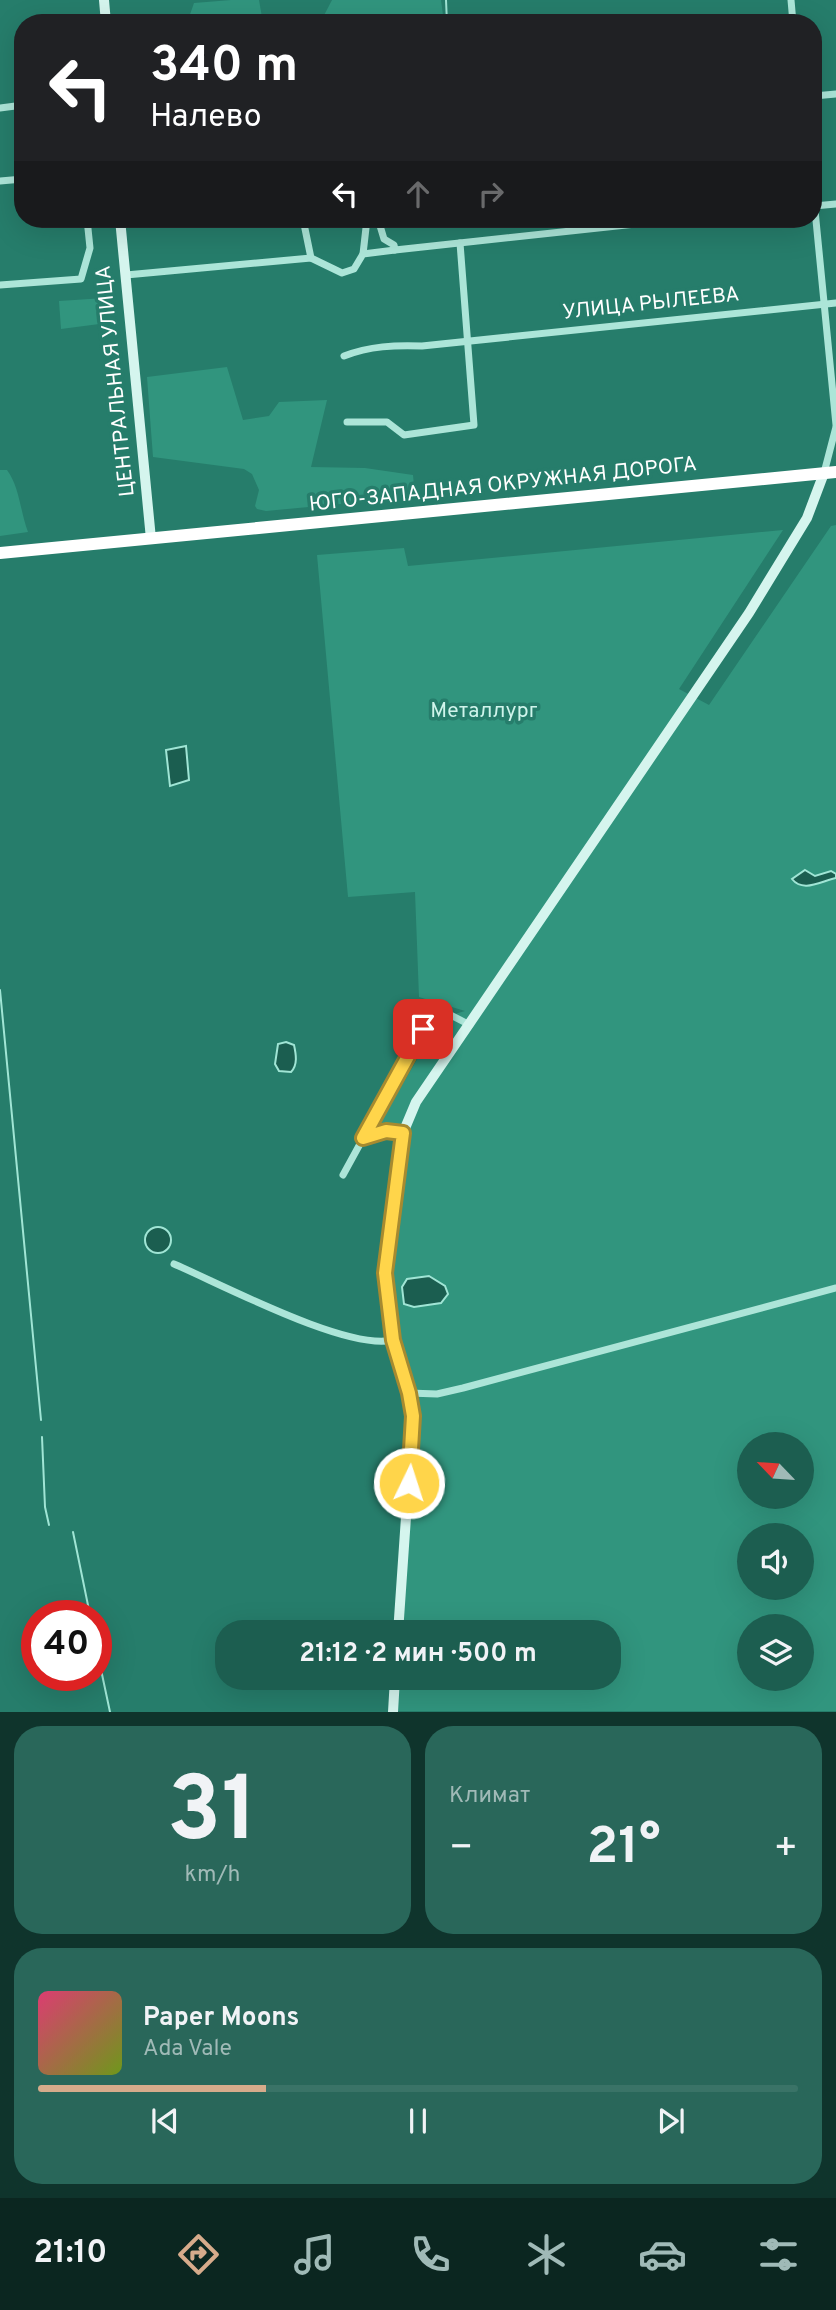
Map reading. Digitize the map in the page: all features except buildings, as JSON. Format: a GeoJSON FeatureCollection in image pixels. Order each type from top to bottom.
{"type":"FeatureCollection","features":[{"type":"Feature","properties":{"kind":"highway","name":"ЮГО-ЗАПАДНАЯ ОКРУЖНАЯ ДОРОГА"},"geometry":{"type":"LineString","coordinates":[[151,539],[830,473]]}},
{"type":"Feature","properties":{"kind":"highway"},"geometry":{"type":"LineString","coordinates":[[0,553],[151,539]]}},
{"type":"Feature","properties":{"kind":"street"},"geometry":{"type":"LineString","coordinates":[[0,285],[81,279],[90,248],[89,228]]}},
{"type":"Feature","properties":{"kind":"street","name":"ЦЕНТРАЛЬНАЯ УЛИЦА"},"geometry":{"type":"LineString","coordinates":[[121,228],[151,539]]}},
{"type":"Feature","properties":{"kind":"street"},"geometry":{"type":"LineString","coordinates":[[305,228],[311,258]]}},
{"type":"Feature","properties":{"kind":"street"},"geometry":{"type":"LineString","coordinates":[[125,275],[311,258],[347,274],[363,254],[367,228]]}},
{"type":"Feature","properties":{"kind":"street"},"geometry":{"type":"LineString","coordinates":[[381,228],[384,239],[394,245],[395,250]]}},
{"type":"Feature","properties":{"kind":"street"},"geometry":{"type":"LineString","coordinates":[[363,254],[599,228]]}},
{"type":"Feature","properties":{"kind":"street"},"geometry":{"type":"LineString","coordinates":[[399,1620],[413,1434],[409,1393],[393,1340],[385,1273],[403,1133],[416,1102],[749,613],[807,518],[830,473],[836,426],[835,395],[816,228]]}},
{"type":"Feature","properties":{"kind":"street"},"geometry":{"type":"LineString","coordinates":[[347,422],[387,422],[404,435],[474,425],[460,243]]}},
{"type":"Feature","properties":{"kind":"street","name":"УЛИЦА РЫЛЕЕВА"},"geometry":{"type":"LineString","coordinates":[[344,356],[362,349],[393,345],[422,346],[836,303]]}},
{"type":"Feature","properties":{"kind":"street"},"geometry":{"type":"LineString","coordinates":[[343,1175],[435,1007],[470,1025]]}},
{"type":"Feature","properties":{"kind":"street"},"geometry":{"type":"LineString","coordinates":[[363,1138],[386,1131],[403,1133]]}},
{"type":"Feature","properties":{"kind":"street"},"geometry":{"type":"LineString","coordinates":[[174,1264],[340,1334],[379,1343],[393,1340]]}},
{"type":"Feature","properties":{"kind":"street"},"geometry":{"type":"LineString","coordinates":[[409,1393],[437,1394],[463,1388],[836,1288]]}},
{"type":"Feature","properties":{"kind":"street"},"geometry":{"type":"LineString","coordinates":[[393,1712],[394,1690]]}},
{"type":"Feature","properties":{"kind":"green space"},"geometry":{"type":"Polygon","coordinates":[[[259,0],[261,14],[190,14],[194,3],[259,0]]]}},
{"type":"Feature","properties":{"kind":"green space"},"geometry":{"type":"Polygon","coordinates":[[[332,0],[441,0],[443,14],[325,14],[332,0]]]}},
{"type":"Feature","properties":{"kind":"green space"},"geometry":{"type":"Polygon","coordinates":[[[105,298],[107,323],[61,329],[59,301],[105,298]]]}},
{"type":"Feature","properties":{"kind":"green space"},"geometry":{"type":"Polygon","coordinates":[[[227,367],[243,420],[269,416],[279,402],[327,400],[311,467],[365,468],[413,475],[415,497],[266,511],[255,506],[259,490],[252,474],[244,469],[153,457],[147,377],[227,367]]]}},
{"type":"Feature","properties":{"kind":"green space"},"geometry":{"type":"Polygon","coordinates":[[[0,470],[7,470],[15,484],[28,532],[0,536],[0,470]]]}},
{"type":"Feature","properties":{"kind":"green space","name":"Металлург"},"geometry":{"type":"Polygon","coordinates":[[[836,525],[836,1711],[393,1711],[394,1690],[621,1690],[621,1620],[399,1620],[413,1434],[386,1299],[403,1133],[386,1131],[372,1137],[441,1018],[465,1011],[419,997],[415,892],[348,897],[317,555],[404,548],[408,566],[783,530],[679,689],[709,705],[831,526],[836,525]]]}},
{"type":"Feature","properties":{"kind":"water"},"geometry":{"type":"Polygon","coordinates":[[[186,746],[189,780],[170,786],[166,750],[186,746]]]}},
{"type":"Feature","properties":{"kind":"water"},"geometry":{"type":"Polygon","coordinates":[[[805,870],[815,876],[831,871],[836,874],[836,878],[807,886],[792,879],[805,870]]]}},
{"type":"Feature","properties":{"kind":"water"},"geometry":{"type":"Polygon","coordinates":[[[286,1042],[294,1045],[296,1063],[291,1072],[279,1071],[275,1064],[278,1044],[286,1042]]]}},
{"type":"Feature","properties":{"kind":"water"},"geometry":{"type":"Polygon","coordinates":[[[158,1227],[168,1230],[171,1240],[168,1250],[158,1253],[148,1250],[145,1240],[148,1230],[158,1227]]]}},
{"type":"Feature","properties":{"kind":"water"},"geometry":{"type":"Polygon","coordinates":[[[429,1276],[445,1286],[448,1294],[441,1303],[414,1307],[404,1304],[402,1287],[407,1279],[429,1276]]]}},
{"type":"Feature","properties":{"kind":"waterway"},"geometry":{"type":"LineString","coordinates":[[446,0],[447,14]]}},
{"type":"Feature","properties":{"kind":"waterway"},"geometry":{"type":"LineString","coordinates":[[0,990],[41,1420]]}},
{"type":"Feature","properties":{"kind":"waterway"},"geometry":{"type":"LineString","coordinates":[[42,1437],[45,1507],[49,1525]]}},
{"type":"Feature","properties":{"kind":"waterway"},"geometry":{"type":"LineString","coordinates":[[73,1532],[87,1600]]}},
{"type":"Feature","properties":{"kind":"waterway"},"geometry":{"type":"LineString","coordinates":[[106,1691],[110,1712]]}},
{"type":"Feature","properties":{"kind":"route"},"geometry":{"type":"LineString","coordinates":[[409,1483],[413,1416],[393,1340],[385,1273],[403,1133],[386,1131],[363,1138],[423,1029]]}}]}
